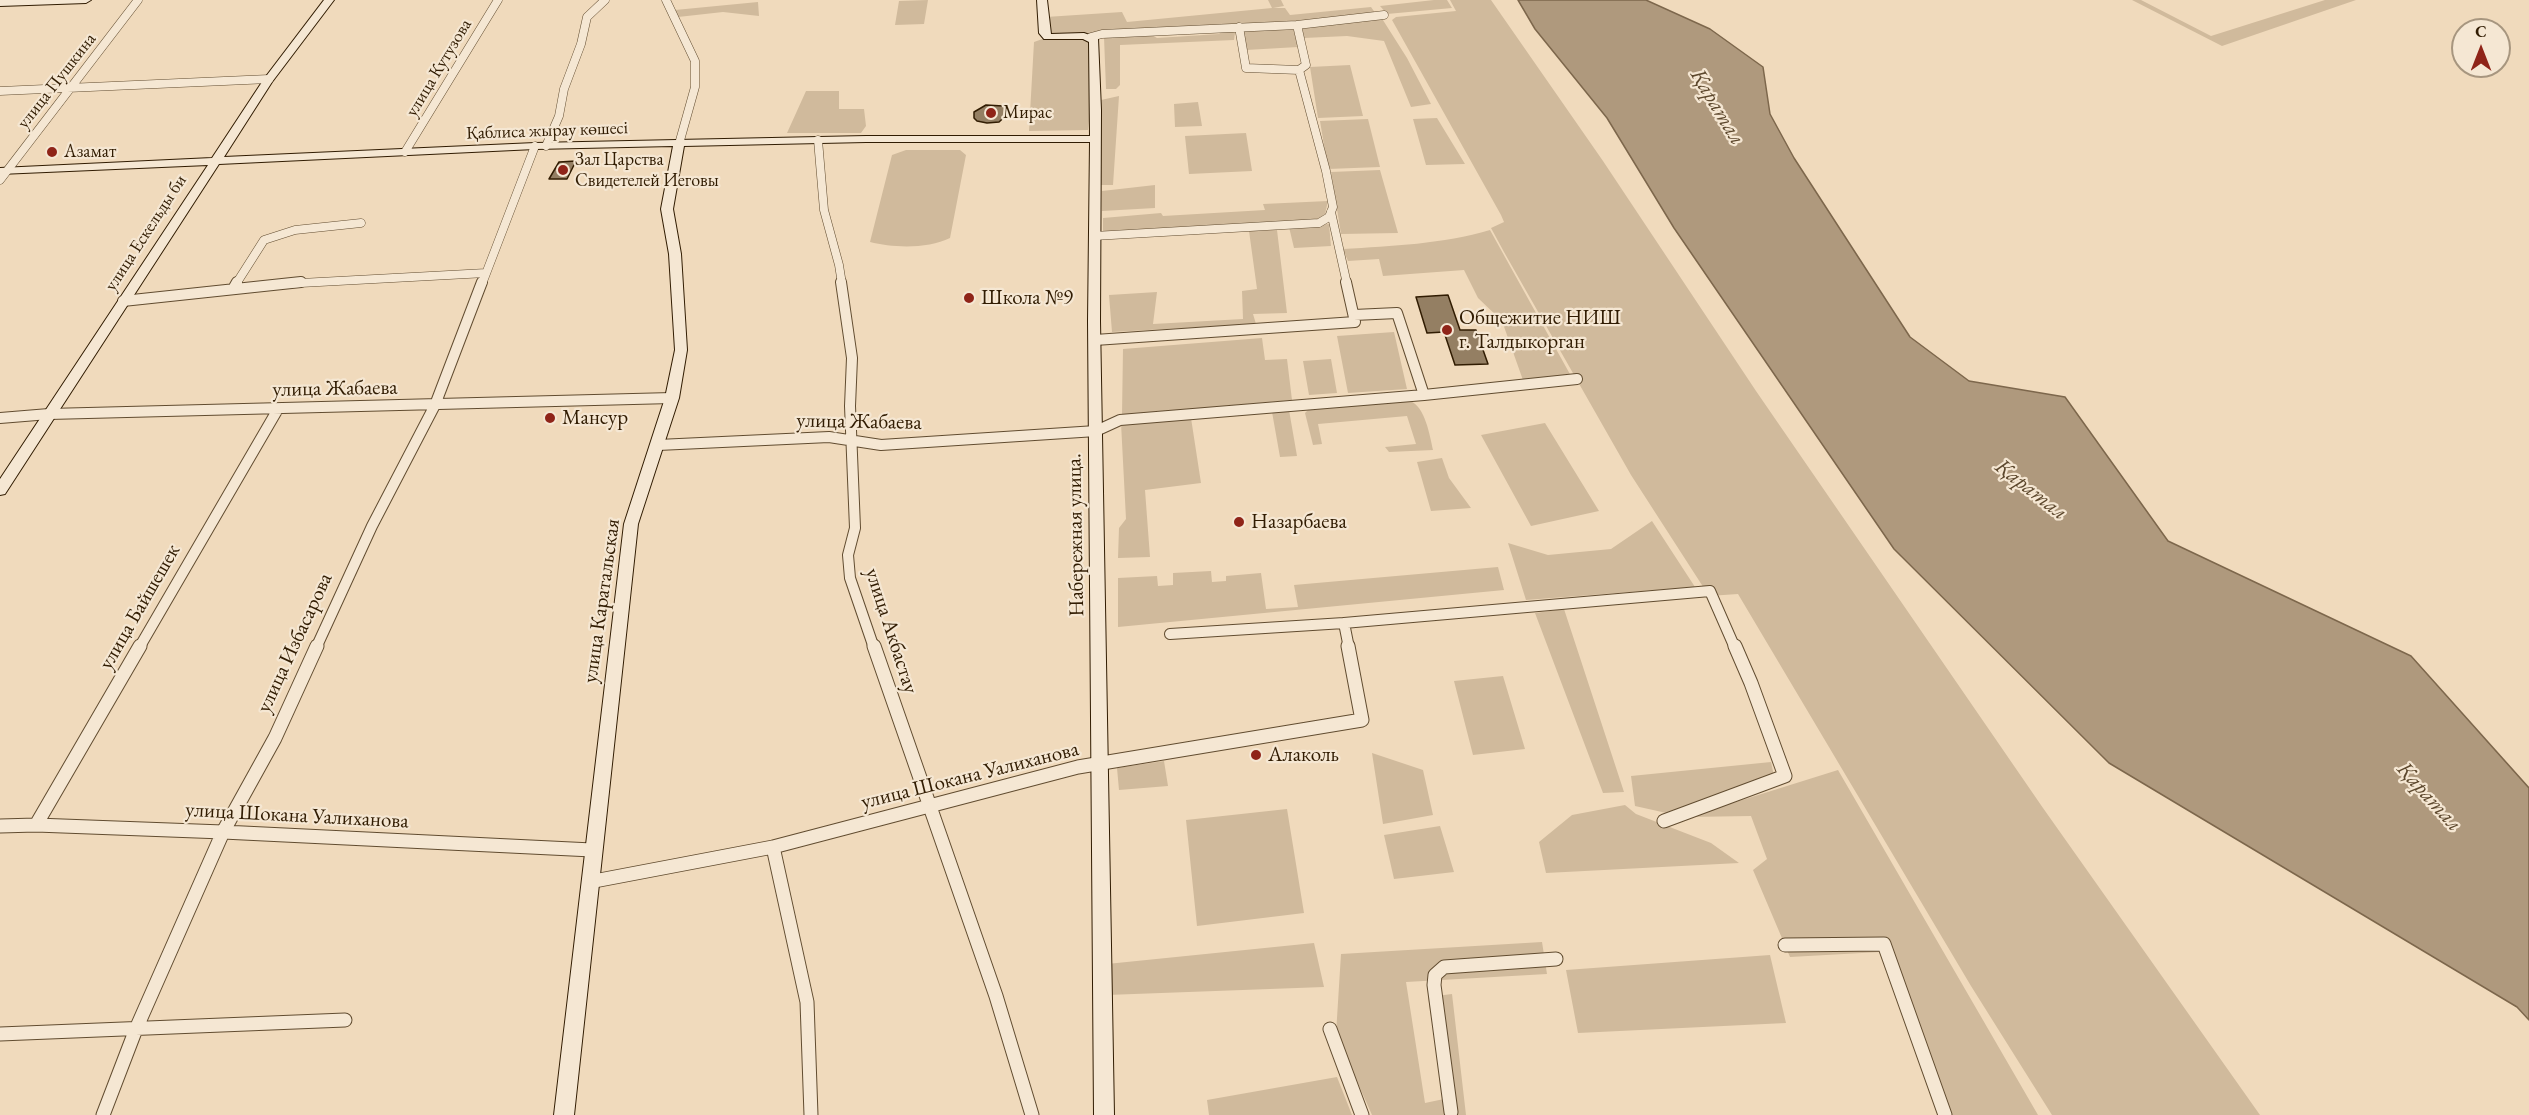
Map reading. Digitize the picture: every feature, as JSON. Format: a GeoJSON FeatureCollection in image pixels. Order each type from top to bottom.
{"type":"FeatureCollection","features":[{"type":"Feature","properties":{"kind":"street"},"geometry":{"type":"LineString","coordinates":[[0,3],[86,0]]}},
{"type":"Feature","properties":{"kind":"street","name":"улица Пушкина"},"geometry":{"type":"LineString","coordinates":[[2,174],[138,0]]}},
{"type":"Feature","properties":{"kind":"street","name":"улица Ескельды би"},"geometry":{"type":"LineString","coordinates":[[0,490],[269,79],[329,0]]}},
{"type":"Feature","properties":{"kind":"street","name":"улица Кутузова"},"geometry":{"type":"LineString","coordinates":[[405,152],[498,0]]}},
{"type":"Feature","properties":{"kind":"street","name":"улица Избасарова"},"geometry":{"type":"LineString","coordinates":[[103,1115],[136,1029],[223,832],[275,738],[372,526],[435,405],[486,273],[541,146],[559,116],[564,89],[581,44],[587,16],[605,0]]}},
{"type":"Feature","properties":{"kind":"street","name":"улица Каратальская"},"geometry":{"type":"LineString","coordinates":[[564,1115],[592,850],[631,525],[672,398],[681,350],[675,254],[666,209],[678,144],[694,87],[695,61],[666,0]]}},
{"type":"Feature","properties":{"kind":"street"},"geometry":{"type":"LineString","coordinates":[[1042,0],[1044,33],[1048,37],[1091,37],[1102,34],[1297,25],[1384,15]]}},
{"type":"Feature","properties":{"kind":"street"},"geometry":{"type":"LineString","coordinates":[[1239,27],[1246,68],[1299,70],[1306,65],[1297,25]]}},
{"type":"Feature","properties":{"kind":"street","name":"Набережная улица."},"geometry":{"type":"LineString","coordinates":[[1091,37],[1094,40],[1097,95],[1094,236],[1098,763],[1104,1115]]}},
{"type":"Feature","properties":{"kind":"street"},"geometry":{"type":"LineString","coordinates":[[1094,236],[1319,224],[1329,217],[1333,207],[1326,171],[1299,70]]}},
{"type":"Feature","properties":{"kind":"street"},"geometry":{"type":"LineString","coordinates":[[0,91],[269,79]]}},
{"type":"Feature","properties":{"kind":"street","name":"Қаблиса жырау көшесі"},"geometry":{"type":"LineString","coordinates":[[2,174],[215,161],[541,146],[818,140],[1096,139]]}},
{"type":"Feature","properties":{"kind":"street","name":"улица Акбастау"},"geometry":{"type":"LineString","coordinates":[[818,140],[824,210],[839,266],[852,358],[855,528],[848,555],[850,578],[996,996],[1032,1115]]}},
{"type":"Feature","properties":{"kind":"street"},"geometry":{"type":"LineString","coordinates":[[1095,340],[1355,322],[1331,212]]}},
{"type":"Feature","properties":{"kind":"street"},"geometry":{"type":"LineString","coordinates":[[233,289],[264,240],[295,230],[361,223]]}},
{"type":"Feature","properties":{"kind":"street"},"geometry":{"type":"LineString","coordinates":[[123,301],[291,283],[486,273]]}},
{"type":"Feature","properties":{"kind":"street"},"geometry":{"type":"LineString","coordinates":[[1354,315],[1397,313],[1424,395]]}},
{"type":"Feature","properties":{"kind":"street","name":"улица Жабаева"},"geometry":{"type":"LineString","coordinates":[[658,445],[829,437],[881,446],[1096,431],[1120,420],[1424,395],[1577,379]]}},
{"type":"Feature","properties":{"kind":"street","name":"улица Жабаева"},"geometry":{"type":"LineString","coordinates":[[0,418],[49,414],[672,398]]}},
{"type":"Feature","properties":{"kind":"street","name":"улица Байшешек"},"geometry":{"type":"LineString","coordinates":[[36,825],[278,409]]}},
{"type":"Feature","properties":{"kind":"street"},"geometry":{"type":"LineString","coordinates":[[1170,634],[1344,623],[1710,591],[1751,683],[1785,776],[1664,821]]}},
{"type":"Feature","properties":{"kind":"street","name":"улица Шокана Уалиханова"},"geometry":{"type":"LineString","coordinates":[[589,882],[773,847],[1098,763],[1362,720],[1344,623]]}},
{"type":"Feature","properties":{"kind":"street","name":"улица Шокана Уалиханова"},"geometry":{"type":"LineString","coordinates":[[0,826],[36,825],[223,832],[592,850]]}},
{"type":"Feature","properties":{"kind":"street"},"geometry":{"type":"LineString","coordinates":[[773,847],[807,1002],[811,1115]]}},
{"type":"Feature","properties":{"kind":"street"},"geometry":{"type":"LineString","coordinates":[[1785,945],[1884,944],[1945,1115]]}},
{"type":"Feature","properties":{"kind":"street"},"geometry":{"type":"LineString","coordinates":[[1451,1112],[1434,985],[1435,975],[1444,967],[1556,959]]}},
{"type":"Feature","properties":{"kind":"street"},"geometry":{"type":"LineString","coordinates":[[0,1035],[345,1020]]}},
{"type":"Feature","properties":{"kind":"street"},"geometry":{"type":"LineString","coordinates":[[1330,1029],[1362,1115]]}},
{"type":"Feature","properties":{"kind":"shaded area"},"geometry":{"type":"Polygon","coordinates":[[[928,0],[924,24],[895,25],[899,1],[928,0]]]}},
{"type":"Feature","properties":{"kind":"shaded area"},"geometry":{"type":"Polygon","coordinates":[[[1268,0],[1281,0],[1284,6],[1273,8],[1285,8],[1290,15],[1371,7],[1376,14],[1297,22],[1052,35],[1046,30],[1046,17],[1122,12],[1127,22],[1272,8],[1268,0]]]}},
{"type":"Feature","properties":{"kind":"shaded area"},"geometry":{"type":"Polygon","coordinates":[[[1447,0],[1452,8],[1387,14],[1380,6],[1447,0]]]}},
{"type":"Feature","properties":{"kind":"shaded area"},"geometry":{"type":"Polygon","coordinates":[[[1450,0],[1491,0],[2043,808],[2260,1115],[2052,1115],[1971,986],[1738,594],[1709,596],[1631,475],[1491,228],[1504,222],[1501,215],[1392,20],[1396,17],[1456,11],[1450,0]]]}},
{"type":"Feature","properties":{"kind":"shaded area"},"geometry":{"type":"Polygon","coordinates":[[[2132,0],[2141,0],[2211,36],[2325,0],[2356,0],[2222,46],[2132,0]]]}},
{"type":"Feature","properties":{"kind":"shaded area"},"geometry":{"type":"Polygon","coordinates":[[[758,2],[759,16],[723,12],[678,17],[675,10],[758,2]]]}},
{"type":"Feature","properties":{"kind":"shaded area"},"geometry":{"type":"Polygon","coordinates":[[[1381,17],[1407,58],[1431,104],[1411,107],[1384,41],[1347,36],[1304,38],[1302,27],[1381,17]]]}},
{"type":"Feature","properties":{"kind":"shaded area"},"geometry":{"type":"Polygon","coordinates":[[[1293,27],[1298,47],[1246,50],[1243,29],[1293,27]]]}},
{"type":"Feature","properties":{"kind":"shaded area"},"geometry":{"type":"Polygon","coordinates":[[[1227,29],[1235,33],[1234,40],[1120,45],[1120,85],[1116,89],[1106,89],[1104,37],[1150,34],[1157,38],[1219,34],[1227,29]]]}},
{"type":"Feature","properties":{"kind":"shaded area"},"geometry":{"type":"Polygon","coordinates":[[[1048,37],[1091,37],[1095,68],[1088,130],[1029,131],[1034,42],[1048,37]]]}},
{"type":"Feature","properties":{"kind":"shaded area"},"geometry":{"type":"Polygon","coordinates":[[[1350,65],[1363,116],[1318,118],[1310,67],[1350,65]]]}},
{"type":"Feature","properties":{"kind":"shaded area"},"geometry":{"type":"Polygon","coordinates":[[[806,91],[839,91],[839,109],[864,109],[866,126],[861,133],[787,133],[806,91]]]}},
{"type":"Feature","properties":{"kind":"shaded area"},"geometry":{"type":"Polygon","coordinates":[[[1119,96],[1113,185],[1101,185],[1101,100],[1119,96]]]}},
{"type":"Feature","properties":{"kind":"shaded area"},"geometry":{"type":"Polygon","coordinates":[[[1198,102],[1202,126],[1175,127],[1174,104],[1198,102]]]}},
{"type":"Feature","properties":{"kind":"shaded area"},"geometry":{"type":"Polygon","coordinates":[[[1437,118],[1465,164],[1426,165],[1413,119],[1437,118]]]}},
{"type":"Feature","properties":{"kind":"shaded area"},"geometry":{"type":"Polygon","coordinates":[[[1368,119],[1380,167],[1328,169],[1320,121],[1368,119]]]}},
{"type":"Feature","properties":{"kind":"shaded area"},"geometry":{"type":"Polygon","coordinates":[[[1246,133],[1252,171],[1189,174],[1185,136],[1246,133]]]}},
{"type":"Feature","properties":{"kind":"shaded area"},"geometry":{"type":"Polygon","coordinates":[[[906,150],[960,150],[966,155],[950,238],[921,246],[870,242],[892,155],[906,150]]]}},
{"type":"Feature","properties":{"kind":"shaded area"},"geometry":{"type":"Polygon","coordinates":[[[1380,170],[1398,233],[1341,234],[1331,172],[1380,170]]]}},
{"type":"Feature","properties":{"kind":"shaded area"},"geometry":{"type":"Polygon","coordinates":[[[1155,185],[1155,208],[1102,211],[1102,191],[1155,185]]]}},
{"type":"Feature","properties":{"kind":"shaded area"},"geometry":{"type":"Polygon","coordinates":[[[1328,201],[1325,214],[1315,222],[1103,234],[1103,218],[1161,213],[1163,216],[1265,210],[1263,204],[1328,201]]]}},
{"type":"Feature","properties":{"kind":"shaded area"},"geometry":{"type":"Polygon","coordinates":[[[1329,224],[1331,246],[1294,248],[1289,227],[1329,224]]]}},
{"type":"Feature","properties":{"kind":"shaded area"},"geometry":{"type":"Polygon","coordinates":[[[1277,230],[1287,313],[1253,314],[1256,324],[1112,332],[1109,295],[1157,292],[1153,324],[1243,319],[1242,291],[1257,289],[1249,231],[1277,230]]]}},
{"type":"Feature","properties":{"kind":"shaded area"},"geometry":{"type":"Polygon","coordinates":[[[1490,230],[1571,376],[1524,383],[1502,321],[1478,298],[1464,270],[1383,276],[1379,259],[1348,261],[1343,249],[1436,241],[1490,230]]]}},
{"type":"Feature","properties":{"kind":"shaded area"},"geometry":{"type":"Polygon","coordinates":[[[1394,332],[1407,389],[1348,393],[1337,336],[1394,332]]]}},
{"type":"Feature","properties":{"kind":"shaded area"},"geometry":{"type":"Polygon","coordinates":[[[1262,338],[1265,360],[1287,359],[1292,400],[1122,415],[1123,349],[1262,338]]]}},
{"type":"Feature","properties":{"kind":"shaded area"},"geometry":{"type":"Polygon","coordinates":[[[1331,359],[1337,393],[1309,395],[1303,361],[1331,359]]]}},
{"type":"Feature","properties":{"kind":"shaded area"},"geometry":{"type":"Polygon","coordinates":[[[1410,401],[1420,409],[1423,415],[1433,450],[1389,452],[1385,447],[1416,444],[1407,416],[1318,424],[1322,444],[1313,445],[1305,413],[1309,409],[1410,401]]]}},
{"type":"Feature","properties":{"kind":"shaded area"},"geometry":{"type":"Polygon","coordinates":[[[1289,410],[1297,456],[1280,457],[1272,412],[1289,410]]]}},
{"type":"Feature","properties":{"kind":"shaded area"},"geometry":{"type":"Polygon","coordinates":[[[1191,418],[1201,483],[1145,490],[1150,557],[1118,558],[1119,528],[1126,519],[1121,423],[1191,418]]]}},
{"type":"Feature","properties":{"kind":"shaded area"},"geometry":{"type":"Polygon","coordinates":[[[1545,423],[1599,511],[1531,526],[1481,435],[1545,423]]]}},
{"type":"Feature","properties":{"kind":"shaded area"},"geometry":{"type":"Polygon","coordinates":[[[1442,458],[1449,478],[1471,508],[1431,511],[1417,462],[1442,458]]]}},
{"type":"Feature","properties":{"kind":"shaded area"},"geometry":{"type":"Polygon","coordinates":[[[1652,521],[1695,587],[1526,600],[1508,543],[1548,555],[1611,549],[1652,521]]]}},
{"type":"Feature","properties":{"kind":"shaded area"},"geometry":{"type":"Polygon","coordinates":[[[1498,567],[1504,590],[1118,627],[1118,578],[1157,576],[1158,586],[1173,585],[1173,573],[1211,571],[1212,582],[1226,581],[1226,576],[1261,573],[1266,609],[1298,607],[1294,585],[1498,567]]]}},
{"type":"Feature","properties":{"kind":"shaded area"},"geometry":{"type":"Polygon","coordinates":[[[1564,609],[1624,792],[1603,793],[1535,613],[1564,609]]]}},
{"type":"Feature","properties":{"kind":"shaded area"},"geometry":{"type":"Polygon","coordinates":[[[1503,676],[1525,749],[1473,755],[1454,681],[1503,676]]]}},
{"type":"Feature","properties":{"kind":"shaded area"},"geometry":{"type":"Polygon","coordinates":[[[1372,753],[1423,770],[1433,815],[1383,824],[1372,753]]]}},
{"type":"Feature","properties":{"kind":"shaded area"},"geometry":{"type":"Polygon","coordinates":[[[1164,761],[1168,786],[1119,790],[1117,768],[1164,761]]]}},
{"type":"Feature","properties":{"kind":"shaded area"},"geometry":{"type":"Polygon","coordinates":[[[1771,762],[1774,776],[1671,814],[1635,806],[1631,776],[1771,762]]]}},
{"type":"Feature","properties":{"kind":"shaded area"},"geometry":{"type":"Polygon","coordinates":[[[1838,770],[2038,1115],[1948,1115],[1880,952],[1790,957],[1753,870],[1767,859],[1751,816],[1688,817],[1838,770]]]}},
{"type":"Feature","properties":{"kind":"shaded area"},"geometry":{"type":"Polygon","coordinates":[[[1625,805],[1636,814],[1711,843],[1739,863],[1546,873],[1539,842],[1572,815],[1625,805]]]}},
{"type":"Feature","properties":{"kind":"shaded area"},"geometry":{"type":"Polygon","coordinates":[[[1287,809],[1304,913],[1197,926],[1186,820],[1287,809]]]}},
{"type":"Feature","properties":{"kind":"shaded area"},"geometry":{"type":"Polygon","coordinates":[[[1440,826],[1454,872],[1394,879],[1384,835],[1440,826]]]}},
{"type":"Feature","properties":{"kind":"shaded area"},"geometry":{"type":"Polygon","coordinates":[[[1542,942],[1547,974],[1406,982],[1425,1103],[1444,1099],[1428,997],[1452,994],[1466,1115],[1372,1115],[1336,1034],[1341,954],[1542,942]]]}},
{"type":"Feature","properties":{"kind":"shaded area"},"geometry":{"type":"Polygon","coordinates":[[[1314,943],[1324,987],[1107,995],[1107,964],[1314,943]]]}},
{"type":"Feature","properties":{"kind":"shaded area"},"geometry":{"type":"Polygon","coordinates":[[[1770,955],[1786,1023],[1578,1033],[1566,970],[1770,955]]]}},
{"type":"Feature","properties":{"kind":"shaded area"},"geometry":{"type":"Polygon","coordinates":[[[1337,1077],[1352,1115],[1209,1115],[1207,1100],[1337,1077]]]}},
{"type":"Feature","properties":{"kind":"water","name":"Қаратал"},"geometry":{"type":"Polygon","coordinates":[[[1518,0],[1646,0],[1710,29],[1763,67],[1770,114],[1794,158],[1910,337],[1969,381],[2065,397],[2168,541],[2411,656],[2529,788],[2529,1020],[2517,1007],[2109,763],[1894,549],[1674,228],[1607,118],[1535,29],[1518,0]]]}},
{"type":"Feature","properties":{"kind":"building","name":"Мирас"},"geometry":{"type":"Polygon","coordinates":[[[986,105],[1003,106],[1010,112],[999,122],[977,121],[974,118],[974,112],[986,105]]]}},
{"type":"Feature","properties":{"kind":"building","name":"Зал Царства Свидетелей Иеговы"},"geometry":{"type":"Polygon","coordinates":[[[576,161],[567,179],[549,179],[559,162],[576,161]]]}},
{"type":"Feature","properties":{"kind":"building","name":"Общежитие НИШ г. Талдыкорган"},"geometry":{"type":"Polygon","coordinates":[[[1448,295],[1460,330],[1476,330],[1488,364],[1455,365],[1444,332],[1427,333],[1416,297],[1448,295]]]}},
{"type":"Feature","properties":{"kind":"place","name":"Мирас"},"geometry":{"type":"Point","coordinates":[991,113]}},
{"type":"Feature","properties":{"kind":"place","name":"Азамат"},"geometry":{"type":"Point","coordinates":[52,152]}},
{"type":"Feature","properties":{"kind":"place","name":"Зал Царства Свидетелей Иеговы"},"geometry":{"type":"Point","coordinates":[563,170]}},
{"type":"Feature","properties":{"kind":"place","name":"Школа №9"},"geometry":{"type":"Point","coordinates":[969,298]}},
{"type":"Feature","properties":{"kind":"place","name":"Общежитие НИШ г. Талдыкорган"},"geometry":{"type":"Point","coordinates":[1447,330]}},
{"type":"Feature","properties":{"kind":"place","name":"Мансур"},"geometry":{"type":"Point","coordinates":[550,418]}},
{"type":"Feature","properties":{"kind":"place","name":"Назарбаева"},"geometry":{"type":"Point","coordinates":[1239,522]}},
{"type":"Feature","properties":{"kind":"place","name":"Алаколь"},"geometry":{"type":"Point","coordinates":[1256,755]}}]}
